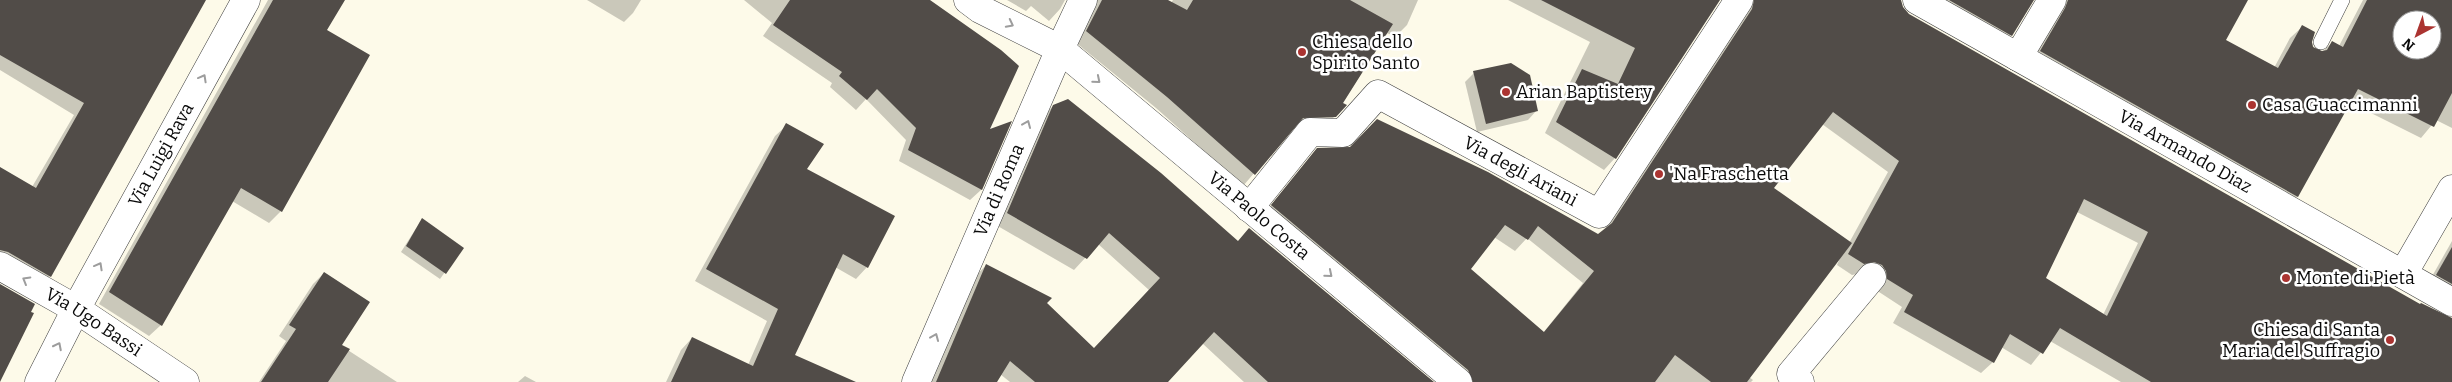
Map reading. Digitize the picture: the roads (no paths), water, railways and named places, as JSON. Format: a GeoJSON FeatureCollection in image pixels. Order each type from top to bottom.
{"type":"FeatureCollection","features":[{"type":"Feature","properties":{"kind":"street","name":"Via Luigi Rava"},"geometry":{"type":"LineString","coordinates":[[39,382],[76,309],[246,0]]}},
{"type":"Feature","properties":{"kind":"street","name":"Via Paolo Costa"},"geometry":{"type":"LineString","coordinates":[[968,0],[980,9],[1060,49],[1458,382]]}},
{"type":"Feature","properties":{"kind":"street","name":"Via di Roma"},"geometry":{"type":"LineString","coordinates":[[916,382],[1083,0]]}},
{"type":"Feature","properties":{"kind":"street","name":"Via degli Ariani"},"geometry":{"type":"LineString","coordinates":[[1249,208],[1310,132],[1343,133],[1378,94],[1599,214],[1739,0]]}},
{"type":"Feature","properties":{"kind":"street","name":"Via Armando Diaz"},"geometry":{"type":"LineString","coordinates":[[1917,0],[2452,302]]}},
{"type":"Feature","properties":{"kind":"street"},"geometry":{"type":"LineString","coordinates":[[2018,57],[2052,0]]}},
{"type":"Feature","properties":{"kind":"street"},"geometry":{"type":"LineString","coordinates":[[2404,274],[2452,189]]}},
{"type":"Feature","properties":{"kind":"street","name":"Via Ugo Bassi"},"geometry":{"type":"LineString","coordinates":[[0,266],[76,309],[185,382]]}},
{"type":"Feature","properties":{"kind":"street"},"geometry":{"type":"LineString","coordinates":[[1800,382],[1791,374],[1872,277]]}},
{"type":"Feature","properties":{"kind":"lane"},"geometry":{"type":"LineString","coordinates":[[2321,42],[2342,0]]}},
{"type":"Feature","properties":{"kind":"place","name":"Chiesa dello Spirito Santo"},"geometry":{"type":"Point","coordinates":[1302,52]}},
{"type":"Feature","properties":{"kind":"place","name":"Arian Baptistery"},"geometry":{"type":"Point","coordinates":[1506,92]}},
{"type":"Feature","properties":{"kind":"place","name":"Casa Guaccimanni"},"geometry":{"type":"Point","coordinates":[2252,105]}},
{"type":"Feature","properties":{"kind":"place","name":"'Na Fraschetta"},"geometry":{"type":"Point","coordinates":[1659,174]}},
{"type":"Feature","properties":{"kind":"place","name":"Monte di Pietà"},"geometry":{"type":"Point","coordinates":[2286,278]}},
{"type":"Feature","properties":{"kind":"place","name":"Chiesa di Santa Maria del Suffragio"},"geometry":{"type":"Point","coordinates":[2390,340]}}]}
